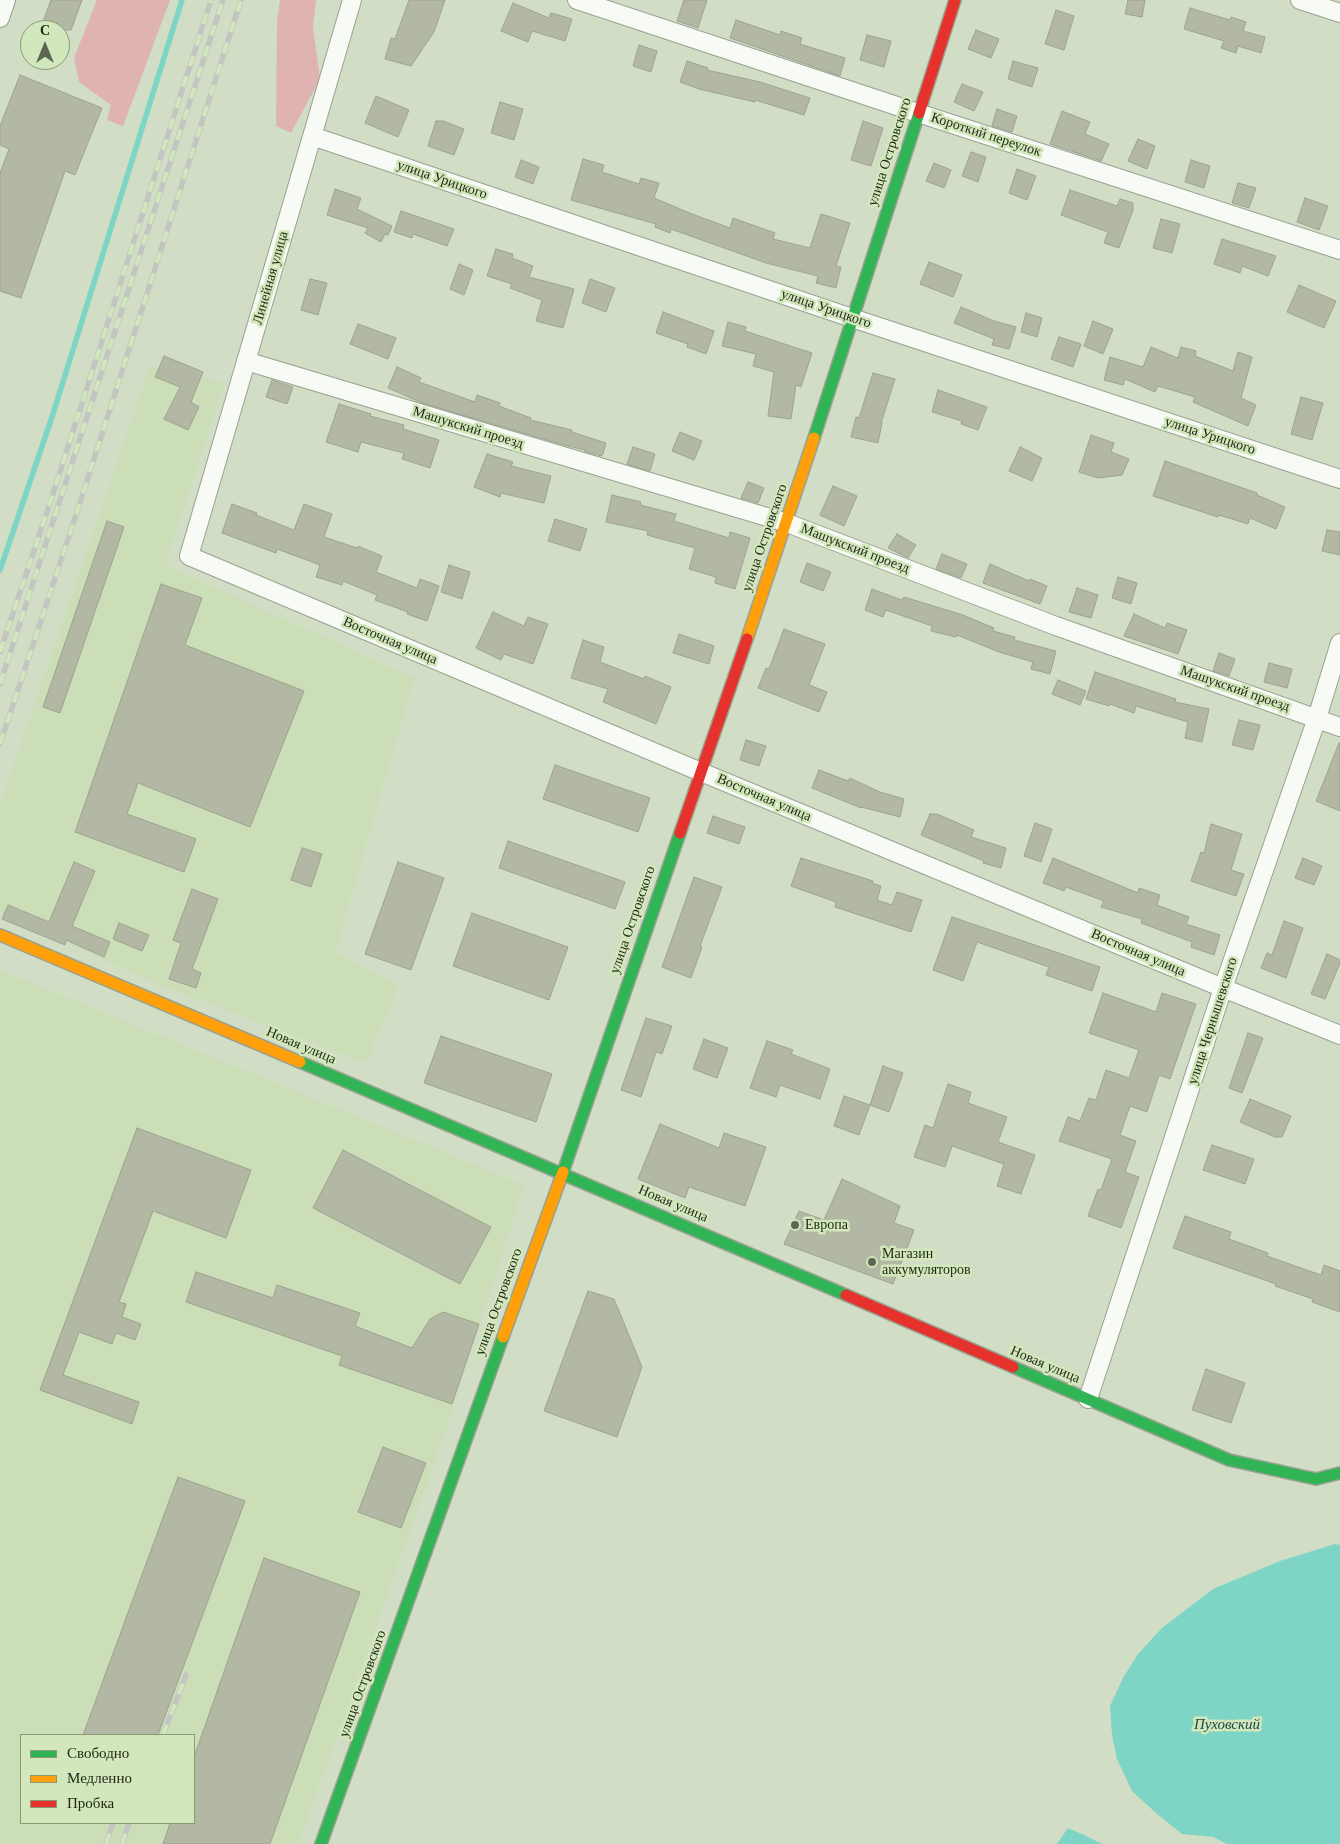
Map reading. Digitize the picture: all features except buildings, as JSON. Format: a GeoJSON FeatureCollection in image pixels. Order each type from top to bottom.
{"type":"FeatureCollection","features":[{"type":"Feature","properties":{"kind":"street"},"geometry":{"type":"LineString","coordinates":[[0,18],[6,0]]}},
{"type":"Feature","properties":{"kind":"street","name":"Линейная улица"},"geometry":{"type":"LineString","coordinates":[[189,556],[352,0]]}},
{"type":"Feature","properties":{"kind":"street","name":"Короткий переулок"},"geometry":{"type":"LineString","coordinates":[[577,0],[1340,250]]}},
{"type":"Feature","properties":{"kind":"street","name":"улица Островского"},"geometry":{"type":"LineString","coordinates":[[321,1844],[562,1173],[787,523],[955,0]]}},
{"type":"Feature","properties":{"kind":"street"},"geometry":{"type":"LineString","coordinates":[[1300,0],[1340,13]]}},
{"type":"Feature","properties":{"kind":"street","name":"улица Урицкого"},"geometry":{"type":"LineString","coordinates":[[312,136],[852,318],[1340,479]]}},
{"type":"Feature","properties":{"kind":"street","name":"Машукский проезд"},"geometry":{"type":"LineString","coordinates":[[246,362],[787,523],[1056,626],[1340,727]]}},
{"type":"Feature","properties":{"kind":"street","name":"Восточная улица"},"geometry":{"type":"LineString","coordinates":[[189,556],[701,772],[1340,1035]]}},
{"type":"Feature","properties":{"kind":"street","name":"улица Чернышевского"},"geometry":{"type":"LineString","coordinates":[[1088,1399],[1223,988],[1317,718],[1340,643]]}},
{"type":"Feature","properties":{"kind":"street","name":"Новая улица"},"geometry":{"type":"LineString","coordinates":[[0,935],[562,1173],[1229,1460],[1316,1479],[1340,1474]]}},
{"type":"Feature","properties":{"kind":"shaded area"},"geometry":{"type":"Polygon","coordinates":[[[97,0],[170,0],[123,126],[107,120],[111,105],[79,82],[74,58],[97,0]]]}},
{"type":"Feature","properties":{"kind":"shaded area"},"geometry":{"type":"Polygon","coordinates":[[[280,0],[316,0],[313,26],[320,79],[291,133],[276,126],[277,22],[280,0]]]}},
{"type":"Feature","properties":{"kind":"shaded area"},"geometry":{"type":"Polygon","coordinates":[[[150,367],[224,383],[165,565],[414,678],[335,952],[398,986],[366,1063],[155,983],[0,913],[0,806],[150,367]]]}},
{"type":"Feature","properties":{"kind":"shaded area"},"geometry":{"type":"Polygon","coordinates":[[[0,970],[524,1185],[447,1427],[298,1844],[0,1844],[0,970]]]}},
{"type":"Feature","properties":{"kind":"water","name":"Пуховский"},"geometry":{"type":"Polygon","coordinates":[[[1335,1544],[1340,1545],[1340,1844],[1227,1844],[1213,1837],[1182,1834],[1132,1791],[1117,1759],[1112,1735],[1110,1706],[1123,1678],[1138,1654],[1162,1628],[1213,1589],[1280,1561],[1335,1544]]]}},
{"type":"Feature","properties":{"kind":"water"},"geometry":{"type":"Polygon","coordinates":[[[1068,1828],[1084,1835],[1102,1844],[1057,1844],[1068,1828]]]}},
{"type":"Feature","properties":{"kind":"waterway"},"geometry":{"type":"LineString","coordinates":[[0,570],[53,414],[182,0]]}},
{"type":"Feature","properties":{"kind":"railway"},"geometry":{"type":"LineString","coordinates":[[0,652],[51,500],[211,0]]}},
{"type":"Feature","properties":{"kind":"railway"},"geometry":{"type":"LineString","coordinates":[[0,684],[223,0]]}},
{"type":"Feature","properties":{"kind":"railway"},"geometry":{"type":"LineString","coordinates":[[0,744],[78,509],[241,0]]}},
{"type":"Feature","properties":{"kind":"railway"},"geometry":{"type":"LineString","coordinates":[[163,1734],[186,1675]]}},
{"type":"Feature","properties":{"kind":"railway"},"geometry":{"type":"LineString","coordinates":[[106,1844],[113,1824]]}},
{"type":"Feature","properties":{"kind":"railway"},"geometry":{"type":"LineString","coordinates":[[122,1844],[129,1824]]}},
{"type":"Feature","properties":{"kind":"traffic: fast"},"geometry":{"type":"LineString","coordinates":[[814,438],[919,113]]}},
{"type":"Feature","properties":{"kind":"traffic: fast"},"geometry":{"type":"LineString","coordinates":[[563,1172],[680,833]]}},
{"type":"Feature","properties":{"kind":"traffic: fast"},"geometry":{"type":"LineString","coordinates":[[300,1062],[846,1295]]}},
{"type":"Feature","properties":{"kind":"traffic: fast"},"geometry":{"type":"LineString","coordinates":[[321,1844],[503,1337]]}},
{"type":"Feature","properties":{"kind":"traffic: fast"},"geometry":{"type":"LineString","coordinates":[[1013,1367],[1229,1460],[1316,1479],[1340,1473]]}},
{"type":"Feature","properties":{"kind":"traffic: slow"},"geometry":{"type":"LineString","coordinates":[[747,639],[814,438]]}},
{"type":"Feature","properties":{"kind":"traffic: slow"},"geometry":{"type":"LineString","coordinates":[[0,935],[300,1062]]}},
{"type":"Feature","properties":{"kind":"traffic: slow"},"geometry":{"type":"LineString","coordinates":[[503,1337],[563,1172]]}},
{"type":"Feature","properties":{"kind":"traffic: jam"},"geometry":{"type":"LineString","coordinates":[[919,113],[955,0]]}},
{"type":"Feature","properties":{"kind":"traffic: jam"},"geometry":{"type":"LineString","coordinates":[[680,833],[747,639]]}},
{"type":"Feature","properties":{"kind":"traffic: jam"},"geometry":{"type":"LineString","coordinates":[[846,1295],[1013,1367]]}},
{"type":"Feature","properties":{"kind":"place","name":"Европа"},"geometry":{"type":"Point","coordinates":[795,1225]}},
{"type":"Feature","properties":{"kind":"place","name":"Магазин аккумуляторов"},"geometry":{"type":"Point","coordinates":[872,1262]}}]}
